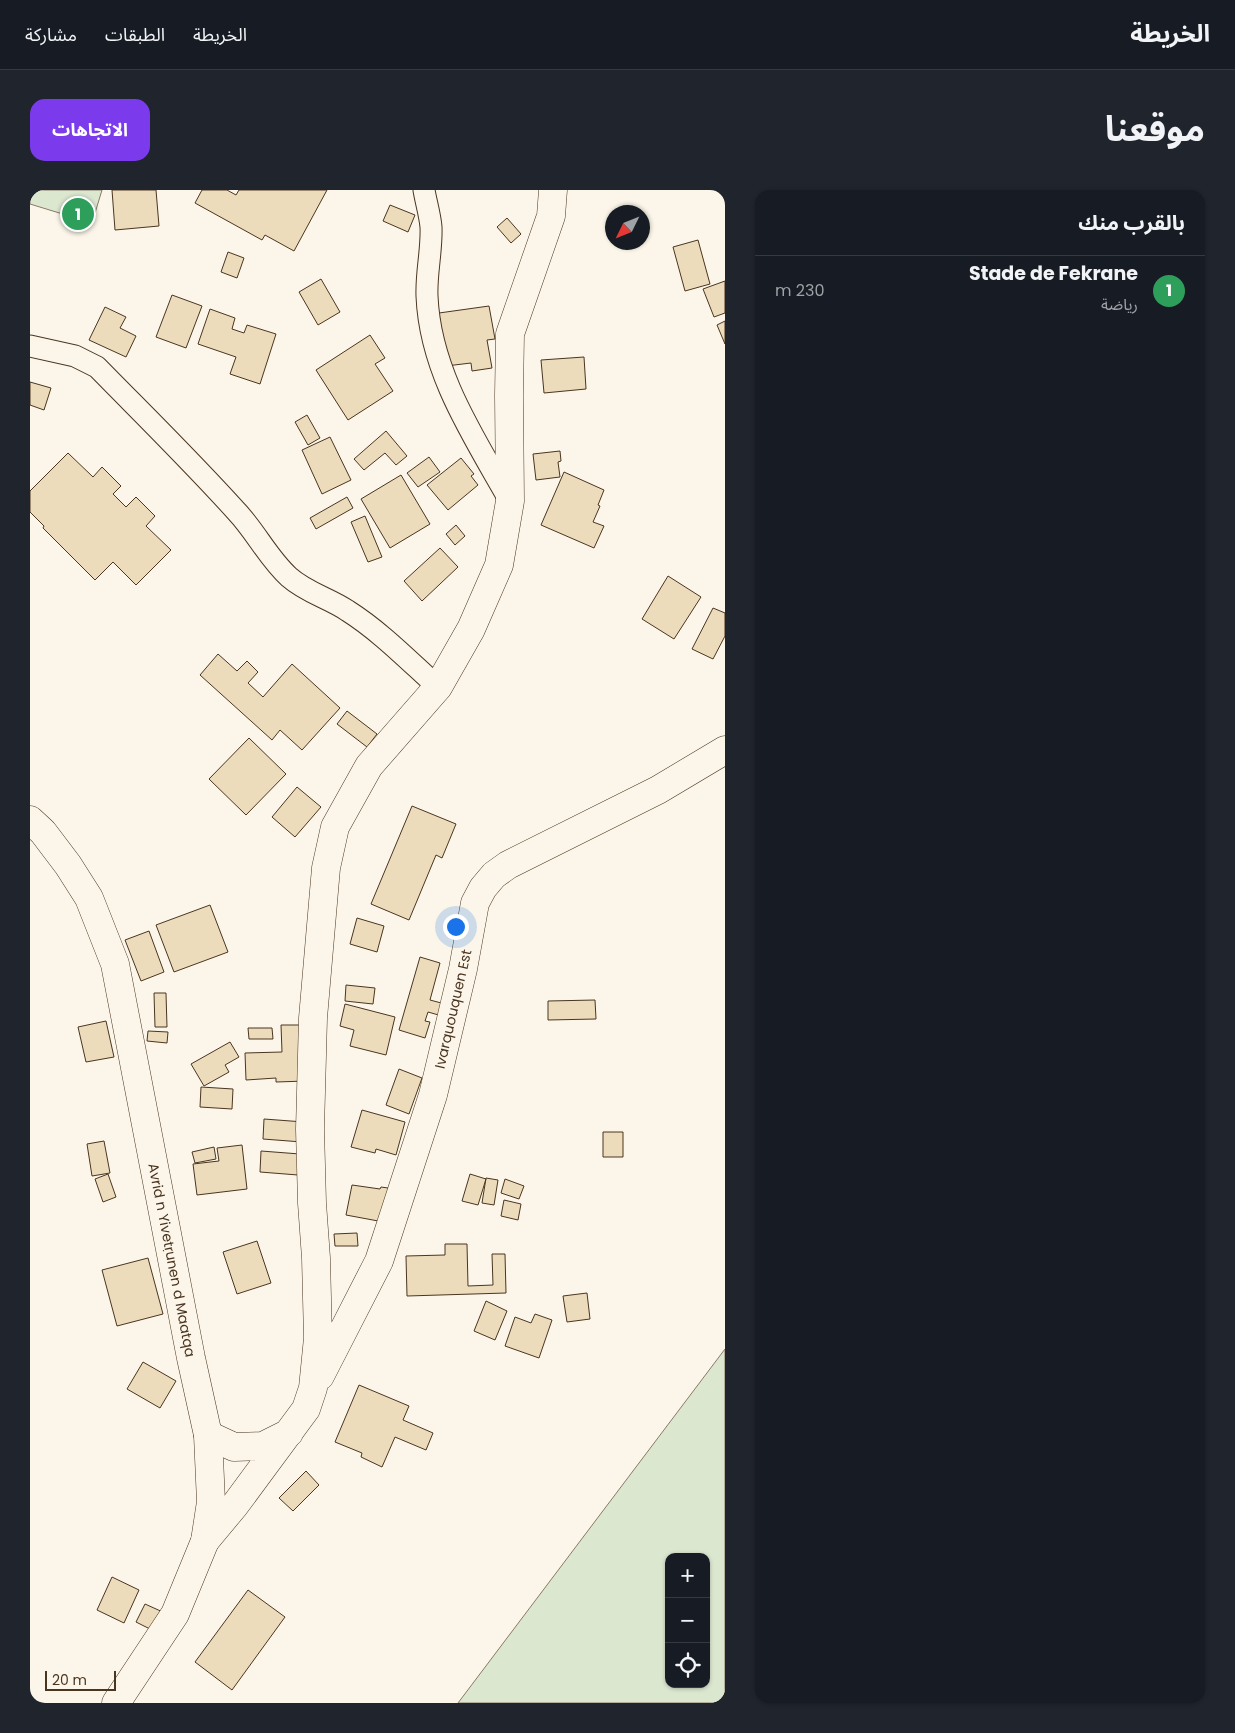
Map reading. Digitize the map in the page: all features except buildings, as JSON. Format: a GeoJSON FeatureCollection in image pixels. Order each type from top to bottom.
{"type":"FeatureCollection","features":[{"type":"Feature","properties":{"kind":"street"},"geometry":{"type":"LineString","coordinates":[[424,190],[431,227],[427,296],[432,332],[441,369],[462,416],[510,501]]}},
{"type":"Feature","properties":{"kind":"street"},"geometry":{"type":"LineString","coordinates":[[205,1541],[236,1505],[306,1409],[313,1388],[318,1338],[310,1129],[313,1018],[326,868],[336,827],[369,766],[438,687],[471,629],[499,564],[510,501],[510,334],[551,216],[553,190]]}},
{"type":"Feature","properties":{"kind":"street"},"geometry":{"type":"LineString","coordinates":[[30,346],[75,356],[97,367],[239,514],[272,559],[289,577],[312,594],[349,611],[390,644],[438,687]]}},
{"type":"Feature","properties":{"kind":"street","name":"Ivarquouquen Est"},"geometry":{"type":"LineString","coordinates":[[313,1388],[379,1261],[433,1096],[463,969],[475,903],[483,888],[494,875],[508,865],[658,790],[725,750]]}},
{"type":"Feature","properties":{"kind":"street","name":"Avrid n Yivetṛunen d Maatqa"},"geometry":{"type":"LineString","coordinates":[[30,820],[43,832],[63,858],[89,898],[115,964],[190,1358],[208,1435],[211,1502],[205,1541],[176,1614],[116,1703]]}},
{"type":"Feature","properties":{"kind":"street"},"geometry":{"type":"LineString","coordinates":[[208,1435],[234,1447],[263,1446],[288,1433]]}},
{"type":"Feature","properties":{"kind":"green space"},"geometry":{"type":"Polygon","coordinates":[[[30,190],[102,190],[92,223],[30,204],[30,190]]]}},
{"type":"Feature","properties":{"kind":"green space"},"geometry":{"type":"Polygon","coordinates":[[[725,1349],[725,1703],[458,1703],[725,1349]]]}},
{"type":"Feature","properties":{"kind":"place","name":"Stade de Fekrane"},"geometry":{"type":"Point","coordinates":[78,214]}}]}
